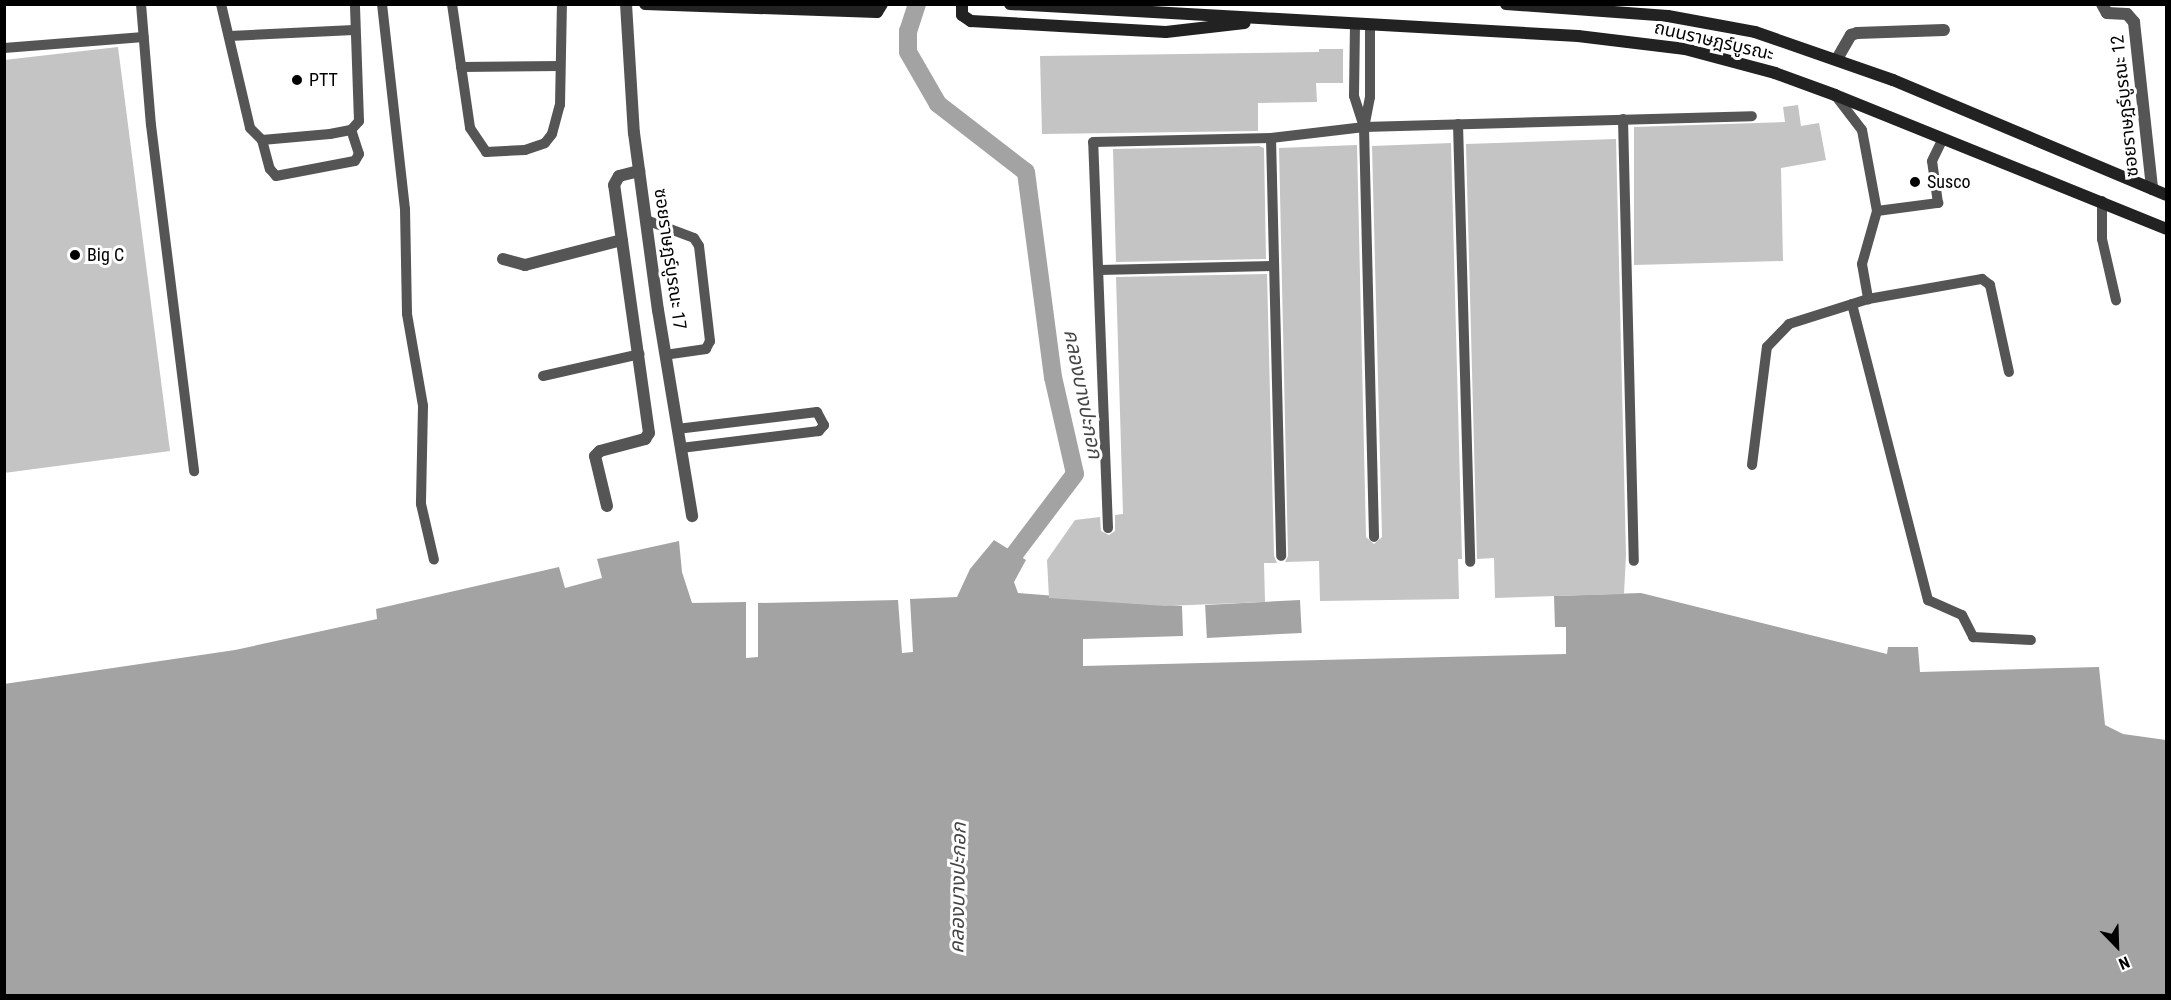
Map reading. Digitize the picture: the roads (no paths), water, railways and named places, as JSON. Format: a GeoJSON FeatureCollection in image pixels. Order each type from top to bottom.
{"type":"FeatureCollection","features":[{"type":"Feature","properties":{"kind":"main road"},"geometry":{"type":"LineString","coordinates":[[645,4],[877,12],[882,4]]}},
{"type":"Feature","properties":{"kind":"main road"},"geometry":{"type":"LineString","coordinates":[[962,4],[962,15],[971,21],[1166,32],[1275,19]]}},
{"type":"Feature","properties":{"kind":"main road","name":"ถนนราษฎร์บูรณะ"},"geometry":{"type":"LineString","coordinates":[[1010,4],[1578,36],[1685,49],[1775,73],[1835,95],[2102,201],[2166,229]]}},
{"type":"Feature","properties":{"kind":"main road","name":"ถนนราษฎร์บูรณะ"},"geometry":{"type":"LineString","coordinates":[[1506,4],[1617,11],[1715,24],[1837,59],[2166,195]]}},
{"type":"Feature","properties":{"kind":"street","name":"ซอยราษฎร์บูรณะ 17"},"geometry":{"type":"LineString","coordinates":[[626,4],[639,171],[665,355],[692,516]]}},
{"type":"Feature","properties":{"kind":"street","name":"ซอยราษฎร์บูรณะ 12"},"geometry":{"type":"LineString","coordinates":[[2102,4],[2107,13],[2127,14],[2134,22],[2152,189]]}},
{"type":"Feature","properties":{"kind":"street"},"geometry":{"type":"LineString","coordinates":[[1837,59],[1851,35],[1857,33],[1944,30]]}},
{"type":"Feature","properties":{"kind":"street"},"geometry":{"type":"LineString","coordinates":[[607,506],[595,456],[600,452],[645,439],[649,434],[640,354],[614,185],[619,176],[639,171]]}},
{"type":"Feature","properties":{"kind":"street"},"geometry":{"type":"LineString","coordinates":[[503,258],[525,265],[622,240]]}},
{"type":"Feature","properties":{"kind":"lane"},"geometry":{"type":"LineString","coordinates":[[141,4],[194,471]]}},
{"type":"Feature","properties":{"kind":"lane"},"geometry":{"type":"LineString","coordinates":[[221,4],[250,128],[262,140],[270,169],[276,176],[355,161],[359,154],[351,130]]}},
{"type":"Feature","properties":{"kind":"lane"},"geometry":{"type":"LineString","coordinates":[[262,140],[351,130],[359,121],[354,30],[356,4]]}},
{"type":"Feature","properties":{"kind":"lane"},"geometry":{"type":"LineString","coordinates":[[382,4],[405,209],[407,314],[423,406],[421,504],[434,560]]}},
{"type":"Feature","properties":{"kind":"lane"},"geometry":{"type":"LineString","coordinates":[[452,4],[470,128],[486,152],[525,150],[544,143],[552,134],[560,105],[562,4]]}},
{"type":"Feature","properties":{"kind":"lane"},"geometry":{"type":"LineString","coordinates":[[1355,24],[1354,96],[1364,127]]}},
{"type":"Feature","properties":{"kind":"lane"},"geometry":{"type":"LineString","coordinates":[[1370,26],[1370,97],[1364,127],[1374,537]]}},
{"type":"Feature","properties":{"kind":"lane"},"geometry":{"type":"LineString","coordinates":[[230,36],[354,30]]}},
{"type":"Feature","properties":{"kind":"lane"},"geometry":{"type":"LineString","coordinates":[[4,48],[144,37]]}},
{"type":"Feature","properties":{"kind":"lane"},"geometry":{"type":"LineString","coordinates":[[461,67],[560,66]]}},
{"type":"Feature","properties":{"kind":"lane"},"geometry":{"type":"LineString","coordinates":[[1835,95],[1862,130],[1877,211],[1862,264],[1868,299]]}},
{"type":"Feature","properties":{"kind":"lane"},"geometry":{"type":"LineString","coordinates":[[1108,528],[1093,142],[1271,138],[1364,127],[1752,116]]}},
{"type":"Feature","properties":{"kind":"lane"},"geometry":{"type":"LineString","coordinates":[[1623,119],[1634,561]]}},
{"type":"Feature","properties":{"kind":"lane"},"geometry":{"type":"LineString","coordinates":[[1458,124],[1470,562]]}},
{"type":"Feature","properties":{"kind":"lane"},"geometry":{"type":"LineString","coordinates":[[1271,138],[1272,266],[1281,556]]}},
{"type":"Feature","properties":{"kind":"lane"},"geometry":{"type":"LineString","coordinates":[[1877,211],[1938,203],[1932,161],[1943,138]]}},
{"type":"Feature","properties":{"kind":"lane"},"geometry":{"type":"LineString","coordinates":[[2102,201],[2102,239],[2116,300]]}},
{"type":"Feature","properties":{"kind":"lane"},"geometry":{"type":"LineString","coordinates":[[646,220],[694,238],[699,246],[710,341],[706,349],[665,355]]}},
{"type":"Feature","properties":{"kind":"lane"},"geometry":{"type":"LineString","coordinates":[[1099,270],[1272,266]]}},
{"type":"Feature","properties":{"kind":"lane"},"geometry":{"type":"LineString","coordinates":[[1752,465],[1767,346],[1789,324],[1868,299],[1982,279],[1990,285],[2009,372]]}},
{"type":"Feature","properties":{"kind":"lane"},"geometry":{"type":"LineString","coordinates":[[1852,304],[1887,452],[1899,473],[1928,600],[1962,615],[1973,637],[2031,640]]}},
{"type":"Feature","properties":{"kind":"lane"},"geometry":{"type":"LineString","coordinates":[[543,376],[640,354]]}},
{"type":"Feature","properties":{"kind":"lane"},"geometry":{"type":"LineString","coordinates":[[678,429],[817,412],[824,425],[819,431],[681,448]]}},
{"type":"Feature","properties":{"kind":"water"},"geometry":{"type":"Polygon","coordinates":[[[994,540],[1026,560],[1014,582],[1018,593],[1182,606],[1183,636],[1083,639],[1083,666],[1566,654],[1566,627],[1555,627],[1554,596],[1641,593],[1887,654],[1888,647],[1918,647],[1920,672],[2099,667],[2105,725],[2123,734],[2166,740],[2166,995],[5,995],[4,684],[235,650],[377,619],[376,609],[559,567],[565,588],[602,578],[597,559],[679,541],[682,572],[692,603],[746,602],[746,658],[758,657],[758,603],[898,600],[902,653],[913,652],[910,599],[957,597],[970,569],[994,540]]]}},
{"type":"Feature","properties":{"kind":"water"},"geometry":{"type":"Polygon","coordinates":[[[1300,600],[1302,633],[1207,638],[1205,605],[1300,600]]]}},
{"type":"Feature","properties":{"kind":"waterway","name":"คลองบางปะกอก"},"geometry":{"type":"LineString","coordinates":[[917,4],[908,31],[908,52],[938,104],[1026,172],[1053,377],[1075,474],[1000,573]]}},
{"type":"Feature","properties":{"kind":"place","name":"PTT"},"geometry":{"type":"Point","coordinates":[297,80]}},
{"type":"Feature","properties":{"kind":"place","name":"Susco"},"geometry":{"type":"Point","coordinates":[1915,182]}},
{"type":"Feature","properties":{"kind":"place","name":"Big C"},"geometry":{"type":"Point","coordinates":[75,255]}}]}
